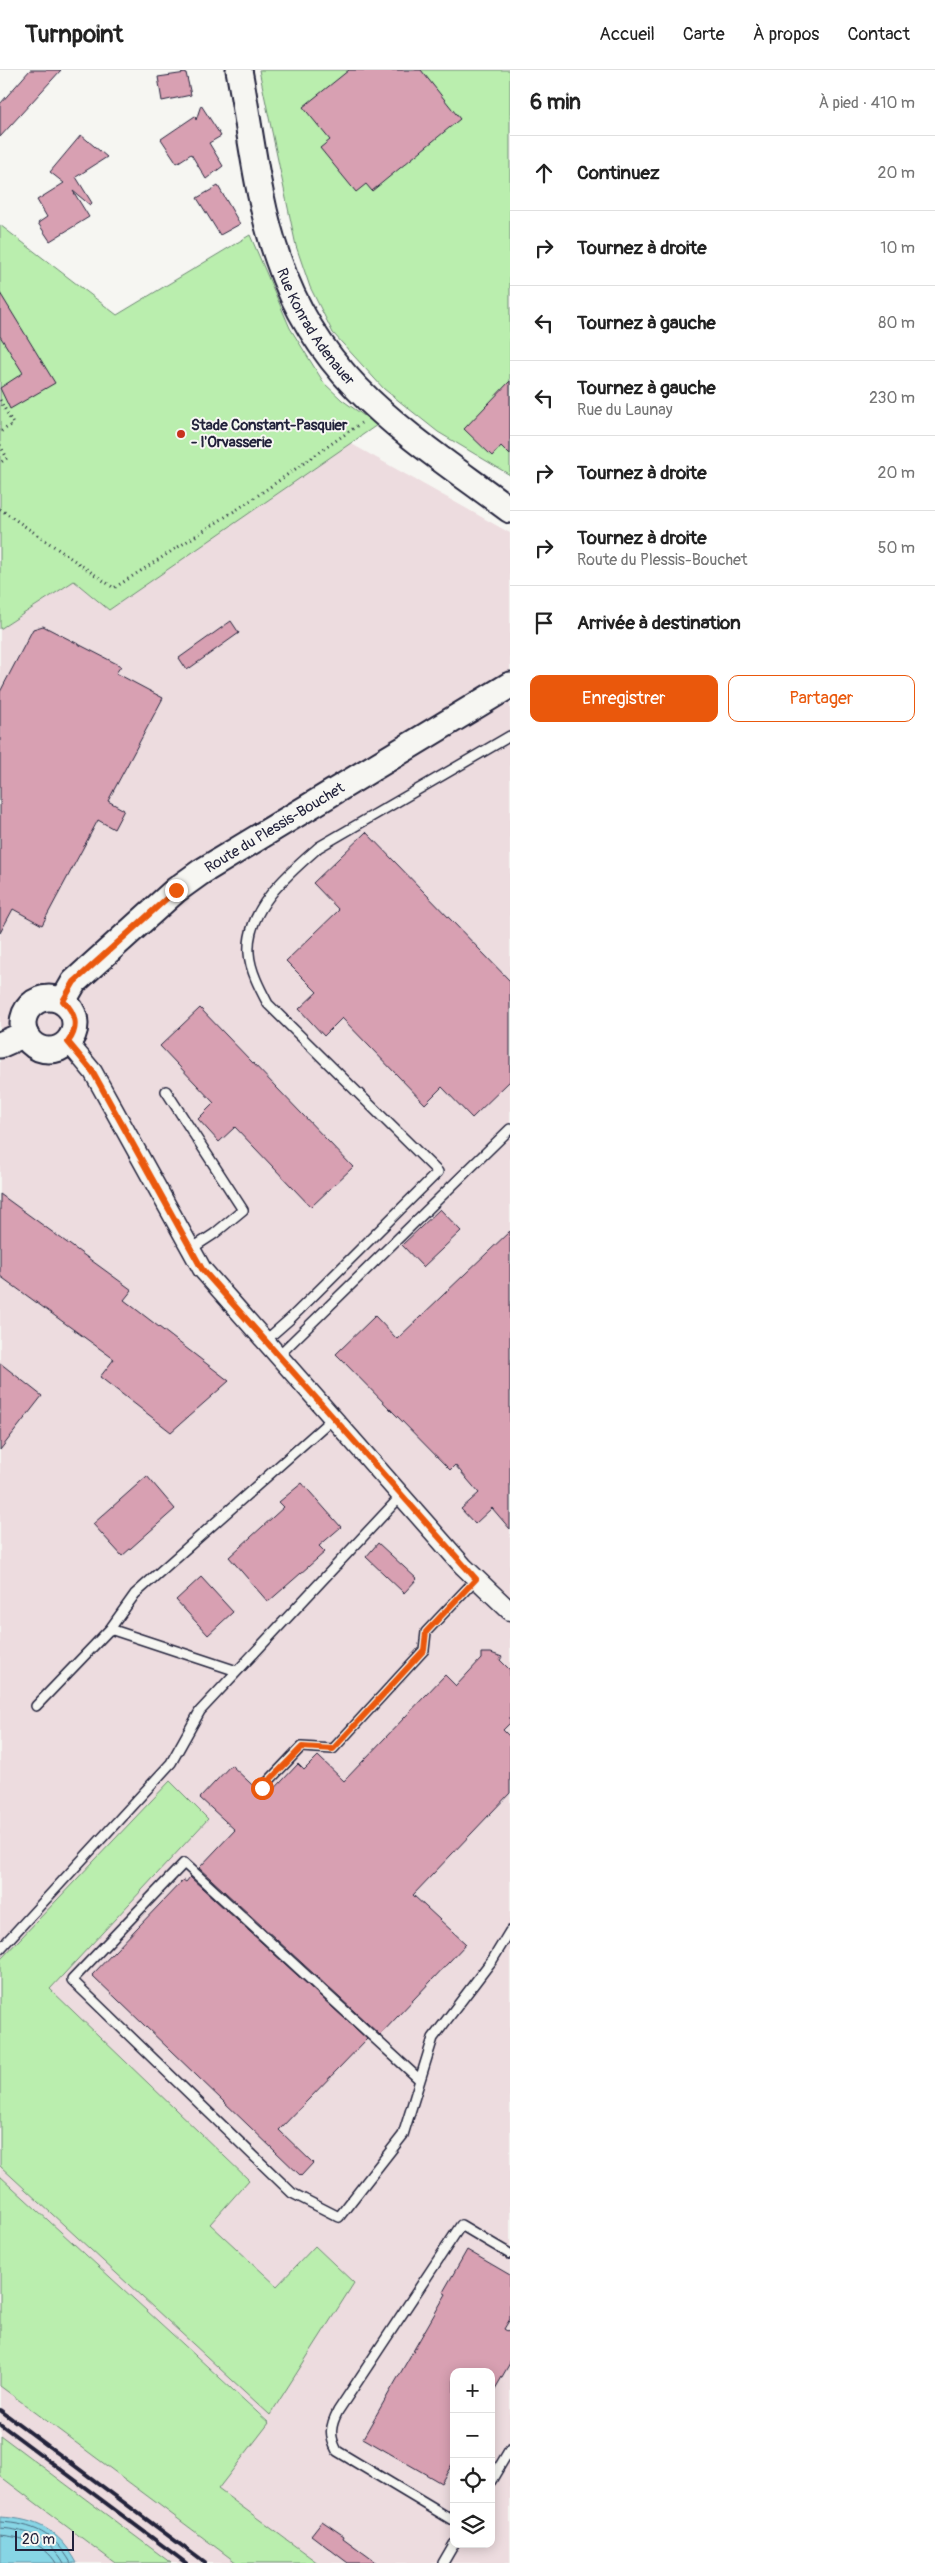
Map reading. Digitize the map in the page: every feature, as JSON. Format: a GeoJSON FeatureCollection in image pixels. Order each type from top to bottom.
{"type":"FeatureCollection","features":[{"type":"Feature","properties":{"kind":"street","name":"Rue Konrad Adenauer"},"geometry":{"type":"LineString","coordinates":[[239,70],[266,217],[278,260],[296,304],[316,339],[339,370],[376,409],[425,449],[510,510]]}},
{"type":"Feature","properties":{"kind":"street","name":"Route du Plessis-Bouchet"},"geometry":{"type":"LineString","coordinates":[[63,1001],[74,982],[176,890],[201,872],[510,685]]}},
{"type":"Feature","properties":{"kind":"street"},"geometry":{"type":"LineString","coordinates":[[47,998],[63,1001],[73,1013],[75,1020],[72,1036],[61,1047],[44,1050],[36,1047],[25,1034],[23,1018],[32,1004],[47,998]]}},
{"type":"Feature","properties":{"kind":"street"},"geometry":{"type":"LineString","coordinates":[[0,1045],[25,1034]]}},
{"type":"Feature","properties":{"kind":"street"},"geometry":{"type":"LineString","coordinates":[[68,1042],[93,1072],[202,1269],[401,1496],[476,1579],[510,1610]]}},
{"type":"Feature","properties":{"kind":"lane"},"geometry":{"type":"LineString","coordinates":[[265,1341],[290,1319],[438,1172],[268,1004],[257,983],[248,954],[252,926],[265,902],[288,875],[319,847],[510,736]]}},
{"type":"Feature","properties":{"kind":"lane"},"geometry":{"type":"LineString","coordinates":[[166,1091],[242,1210],[214,1234],[191,1249]]}},
{"type":"Feature","properties":{"kind":"lane"},"geometry":{"type":"LineString","coordinates":[[278,1356],[510,1130]]}},
{"type":"Feature","properties":{"kind":"lane"},"geometry":{"type":"LineString","coordinates":[[36,1706],[110,1629],[136,1594],[333,1418]]}},
{"type":"Feature","properties":{"kind":"lane"},"geometry":{"type":"LineString","coordinates":[[0,1950],[170,1763],[200,1711],[401,1496]]}},
{"type":"Feature","properties":{"kind":"lane"},"geometry":{"type":"LineString","coordinates":[[262,1788],[302,1747],[333,1749],[424,1650],[426,1632],[476,1579]]}},
{"type":"Feature","properties":{"kind":"lane"},"geometry":{"type":"LineString","coordinates":[[110,1629],[237,1672]]}},
{"type":"Feature","properties":{"kind":"lane"},"geometry":{"type":"LineString","coordinates":[[420,2080],[184,1864],[72,1980],[292,2193],[339,2218],[403,2135],[433,2038],[493,1959],[510,1931]]}},
{"type":"Feature","properties":{"kind":"lane"},"geometry":{"type":"LineString","coordinates":[[450,2519],[337,2452],[332,2441],[331,2425],[461,2225],[510,2254]]}},
{"type":"Feature","properties":{"kind":"lane"},"geometry":{"type":"LineString","coordinates":[[495,2474],[510,2449]]}},
{"type":"Feature","properties":{"kind":"lane"},"geometry":{"type":"LineString","coordinates":[[443,2563],[452,2548]]}},
{"type":"Feature","properties":{"kind":"path"},"geometry":{"type":"LineString","coordinates":[[0,400],[13,424],[0,432]]}},
{"type":"Feature","properties":{"kind":"path"},"geometry":{"type":"LineString","coordinates":[[0,509],[114,588],[247,503],[346,436],[376,409]]}},
{"type":"Feature","properties":{"kind":"path"},"geometry":{"type":"LineString","coordinates":[[0,445],[7,458],[0,463]]}},
{"type":"Feature","properties":{"kind":"shaded area"},"geometry":{"type":"Polygon","coordinates":[[[348,442],[510,533],[510,2563],[318,2563],[217,2489],[269,2422],[0,2176],[0,629],[74,581],[109,610],[348,442]]]}},
{"type":"Feature","properties":{"kind":"shaded area"},"geometry":{"type":"Polygon","coordinates":[[[0,2386],[237,2563],[171,2563],[0,2435],[0,2386]]]}},
{"type":"Feature","properties":{"kind":"shaded area"},"geometry":{"type":"Polygon","coordinates":[[[0,2476],[115,2563],[0,2563],[0,2476]]]}},
{"type":"Feature","properties":{"kind":"green space"},"geometry":{"type":"Polygon","coordinates":[[[259,70],[510,70],[510,475],[438,432],[384,389],[333,333],[310,287],[296,246],[259,70]]]}},
{"type":"Feature","properties":{"kind":"green space","name":"Stade Constant-Pasquier - l'Orvasserie"},"geometry":{"type":"Polygon","coordinates":[[[0,225],[117,315],[250,235],[290,328],[324,383],[342,400],[377,425],[109,610],[74,581],[0,629],[0,225]]]}},
{"type":"Feature","properties":{"kind":"green space"},"geometry":{"type":"Polygon","coordinates":[[[170,1781],[208,1819],[50,1989],[249,2180],[210,2224],[277,2286],[315,2246],[354,2283],[270,2415],[0,2166],[0,1960],[170,1781]]]}},
{"type":"Feature","properties":{"kind":"green space"},"geometry":{"type":"Polygon","coordinates":[[[0,2176],[269,2423],[218,2489],[318,2563],[237,2563],[0,2386],[0,2176]]]}},
{"type":"Feature","properties":{"kind":"green space"},"geometry":{"type":"Polygon","coordinates":[[[0,2435],[171,2563],[115,2563],[0,2476],[0,2435]]]}},
{"type":"Feature","properties":{"kind":"water"},"geometry":{"type":"Polygon","coordinates":[[[0,2517],[25,2520],[46,2528],[63,2542],[77,2563],[0,2563],[0,2517]]]}},
{"type":"Feature","properties":{"kind":"building"},"geometry":{"type":"Polygon","coordinates":[[[30,70],[61,70],[0,137],[0,104],[30,70]]]}},
{"type":"Feature","properties":{"kind":"building"},"geometry":{"type":"Polygon","coordinates":[[[349,70],[421,70],[460,119],[372,191],[366,184],[356,192],[320,148],[330,140],[303,107],[349,70]]]}},
{"type":"Feature","properties":{"kind":"building"},"geometry":{"type":"Polygon","coordinates":[[[186,73],[191,95],[162,101],[158,77],[186,73]]]}},
{"type":"Feature","properties":{"kind":"building"},"geometry":{"type":"Polygon","coordinates":[[[201,105],[221,136],[209,143],[223,166],[206,179],[191,154],[177,163],[161,139],[195,116],[196,120],[201,105]]]}},
{"type":"Feature","properties":{"kind":"building"},"geometry":{"type":"Polygon","coordinates":[[[81,135],[107,157],[76,177],[92,203],[90,205],[73,191],[89,217],[50,241],[38,223],[47,217],[37,200],[64,183],[50,172],[81,135]]]}},
{"type":"Feature","properties":{"kind":"building"},"geometry":{"type":"Polygon","coordinates":[[[218,186],[240,224],[220,235],[197,198],[218,186]]]}},
{"type":"Feature","properties":{"kind":"building"},"geometry":{"type":"Polygon","coordinates":[[[0,293],[55,383],[10,409],[0,388],[23,373],[0,336],[0,293]]]}},
{"type":"Feature","properties":{"kind":"building"},"geometry":{"type":"Polygon","coordinates":[[[510,381],[510,455],[501,446],[492,456],[464,429],[510,381]]]}},
{"type":"Feature","properties":{"kind":"building"},"geometry":{"type":"Polygon","coordinates":[[[231,621],[239,633],[187,670],[179,658],[231,621]]]}},
{"type":"Feature","properties":{"kind":"building"},"geometry":{"type":"Polygon","coordinates":[[[43,626],[121,666],[116,673],[163,698],[108,801],[124,810],[114,829],[98,820],[42,925],[13,909],[0,933],[0,692],[33,629],[43,626]]]}},
{"type":"Feature","properties":{"kind":"building"},"geometry":{"type":"Polygon","coordinates":[[[366,832],[510,981],[510,1081],[472,1118],[442,1087],[425,1104],[342,1018],[324,1036],[299,1009],[317,992],[286,961],[339,910],[313,883],[366,832]]]}},
{"type":"Feature","properties":{"kind":"building"},"geometry":{"type":"Polygon","coordinates":[[[200,1008],[353,1167],[311,1207],[235,1127],[219,1142],[198,1119],[214,1103],[160,1046],[200,1008]]]}},
{"type":"Feature","properties":{"kind":"building"},"geometry":{"type":"Polygon","coordinates":[[[0,1194],[132,1290],[124,1300],[229,1381],[171,1432],[100,1377],[114,1359],[0,1276],[0,1194]]]}},
{"type":"Feature","properties":{"kind":"building"},"geometry":{"type":"Polygon","coordinates":[[[440,1209],[461,1231],[423,1267],[402,1245],[440,1209]]]}},
{"type":"Feature","properties":{"kind":"building"},"geometry":{"type":"Polygon","coordinates":[[[510,1231],[510,1529],[492,1508],[475,1524],[461,1509],[479,1493],[455,1465],[450,1470],[336,1354],[375,1316],[397,1339],[510,1231]]]}},
{"type":"Feature","properties":{"kind":"building"},"geometry":{"type":"Polygon","coordinates":[[[0,1363],[42,1396],[0,1450],[0,1363]]]}},
{"type":"Feature","properties":{"kind":"building"},"geometry":{"type":"Polygon","coordinates":[[[147,1476],[175,1509],[122,1556],[93,1524],[147,1476]]]}},
{"type":"Feature","properties":{"kind":"building"},"geometry":{"type":"Polygon","coordinates":[[[302,1483],[341,1527],[319,1546],[325,1552],[268,1602],[229,1557],[284,1507],[279,1502],[302,1483]]]}},
{"type":"Feature","properties":{"kind":"building"},"geometry":{"type":"Polygon","coordinates":[[[378,1543],[417,1579],[404,1593],[366,1557],[378,1543]]]}},
{"type":"Feature","properties":{"kind":"building"},"geometry":{"type":"Polygon","coordinates":[[[201,1577],[233,1612],[208,1635],[176,1600],[201,1577]]]}},
{"type":"Feature","properties":{"kind":"building"},"geometry":{"type":"Polygon","coordinates":[[[481,1653],[491,1653],[502,1657],[500,1660],[510,1670],[510,1723],[503,1730],[510,1737],[510,1793],[413,1895],[466,1944],[380,2035],[199,1868],[235,1830],[200,1798],[231,1765],[266,1798],[298,1764],[304,1770],[318,1756],[344,1781],[445,1675],[456,1686],[481,1659],[481,1653]]]}},
{"type":"Feature","properties":{"kind":"building"},"geometry":{"type":"Polygon","coordinates":[[[190,1877],[367,2039],[279,2130],[313,2163],[301,2176],[92,1975],[183,1880],[186,1882],[190,1877]]]}},
{"type":"Feature","properties":{"kind":"building"},"geometry":{"type":"Polygon","coordinates":[[[467,2250],[510,2275],[510,2319],[504,2329],[510,2333],[510,2363],[495,2389],[495,2368],[450,2368],[450,2468],[441,2483],[363,2438],[446,2294],[443,2292],[467,2250]]]}},
{"type":"Feature","properties":{"kind":"building"},"geometry":{"type":"Polygon","coordinates":[[[322,2521],[377,2563],[348,2563],[311,2535],[322,2521]]]}},
{"type":"Feature","properties":{"kind":"railway"},"geometry":{"type":"LineString","coordinates":[[0,2410],[205,2563]]}},
{"type":"Feature","properties":{"kind":"railway"},"geometry":{"type":"LineString","coordinates":[[0,2424],[186,2563]]}},
{"type":"Feature","properties":{"kind":"place","name":"Stade Constant-Pasquier - l'Orvasserie"},"geometry":{"type":"Point","coordinates":[181,434]}},
{"type":"Feature","properties":{"kind":"route"},"geometry":{"type":"LineString","coordinates":[[176,890],[74,982],[63,1001],[69,1006],[75,1020],[75,1029],[68,1042],[93,1072],[202,1269],[476,1579],[426,1632],[424,1650],[333,1749],[302,1747],[262,1788]]}}]}
